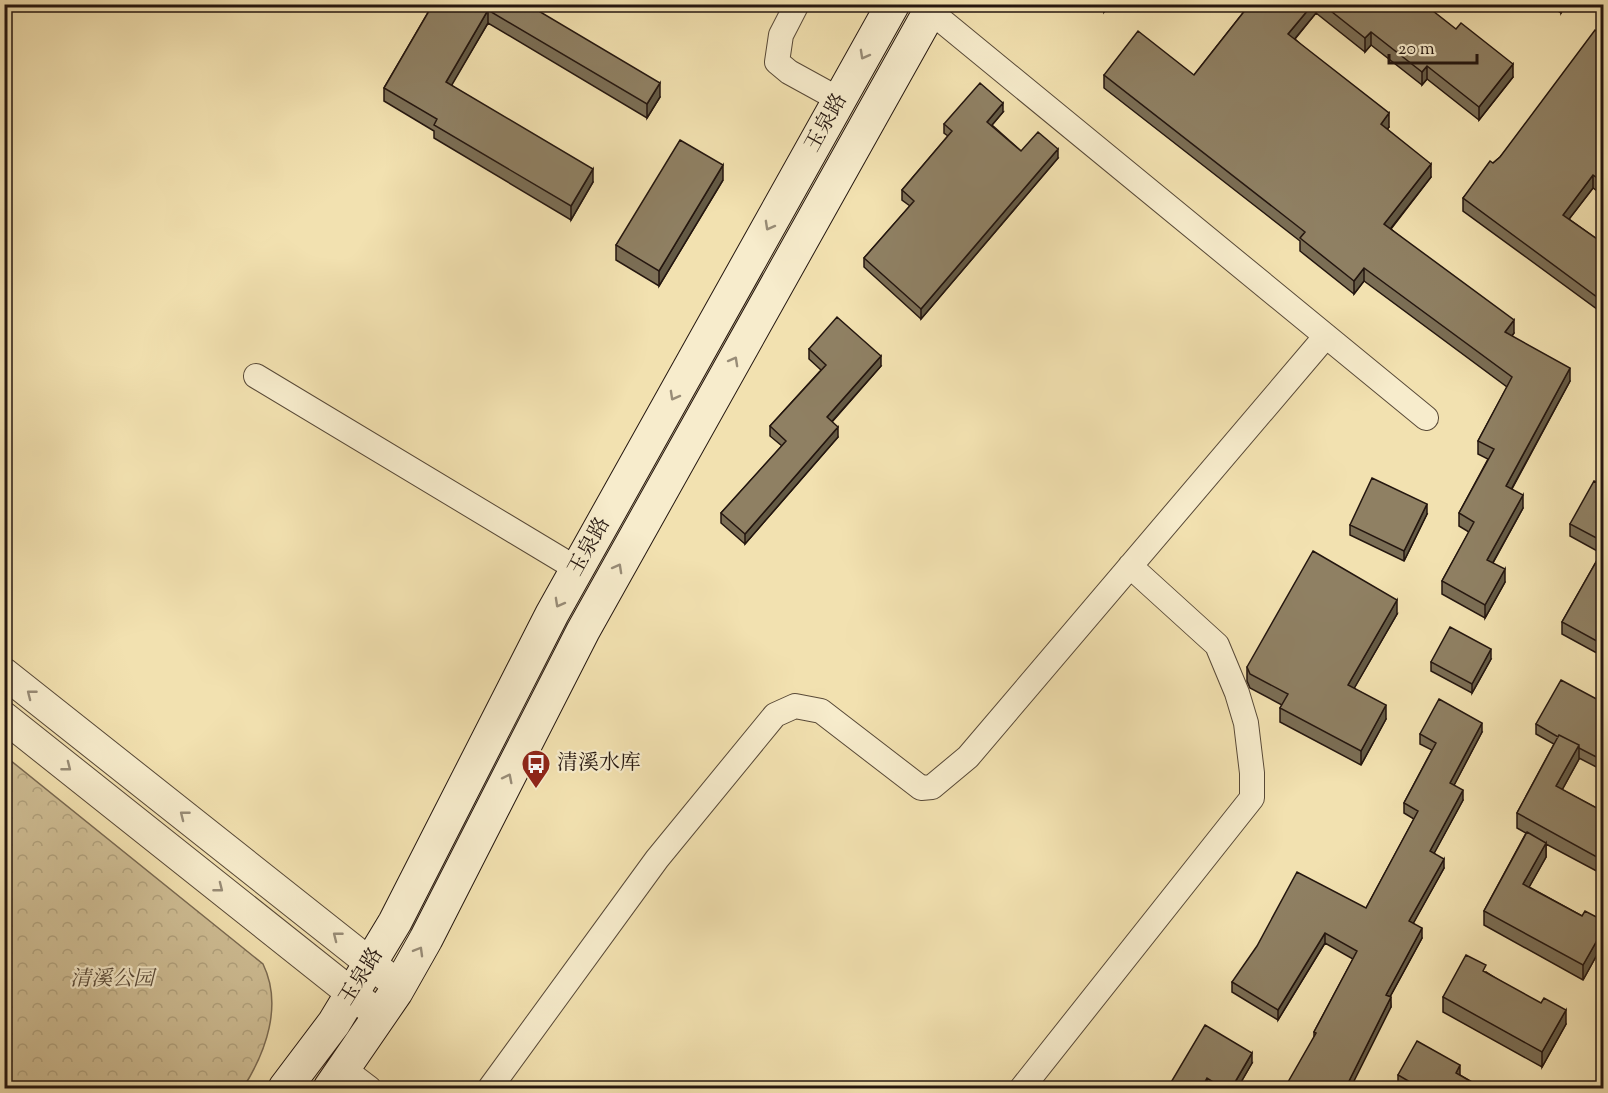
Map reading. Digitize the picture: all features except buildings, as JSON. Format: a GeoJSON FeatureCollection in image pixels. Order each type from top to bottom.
{"type":"FeatureCollection","features":[{"type":"Feature","properties":{"kind":"main road","name":"玉泉路"},"geometry":{"type":"LineString","coordinates":[[285,1089],[371,964],[577,569],[893,4]]}},
{"type":"Feature","properties":{"kind":"main road","name":"玉泉路"},"geometry":{"type":"LineString","coordinates":[[348,1082],[380,1016],[431,929],[583,631],[932,8]]}},
{"type":"Feature","properties":{"kind":"street"},"geometry":{"type":"LineString","coordinates":[[797,4],[781,35],[777,62],[789,72],[840,99]]}},
{"type":"Feature","properties":{"kind":"street"},"geometry":{"type":"LineString","coordinates":[[932,8],[1426,418]]}},
{"type":"Feature","properties":{"kind":"street"},"geometry":{"type":"LineString","coordinates":[[490,1089],[657,859],[776,715],[795,706],[821,711],[921,788],[932,787],[968,757],[1326,336]]}},
{"type":"Feature","properties":{"kind":"street"},"geometry":{"type":"LineString","coordinates":[[256,376],[577,569]]}},
{"type":"Feature","properties":{"kind":"street"},"geometry":{"type":"LineString","coordinates":[[1022,1089],[1252,798],[1252,773],[1246,723],[1237,693],[1217,645],[1130,566]]}},
{"type":"Feature","properties":{"kind":"street"},"geometry":{"type":"LineString","coordinates":[[4,673],[399,986]]}},
{"type":"Feature","properties":{"kind":"street"},"geometry":{"type":"LineString","coordinates":[[4,717],[380,1016]]}},
{"type":"Feature","properties":{"kind":"green space","name":"清溪公园"},"geometry":{"type":"Polygon","coordinates":[[[5,756],[263,964],[272,996],[272,1012],[265,1044],[243,1088],[5,1088],[5,756]]]}},
{"type":"Feature","properties":{"kind":"place","name":"清溪水库"},"geometry":{"type":"Point","coordinates":[536,790]}}]}
